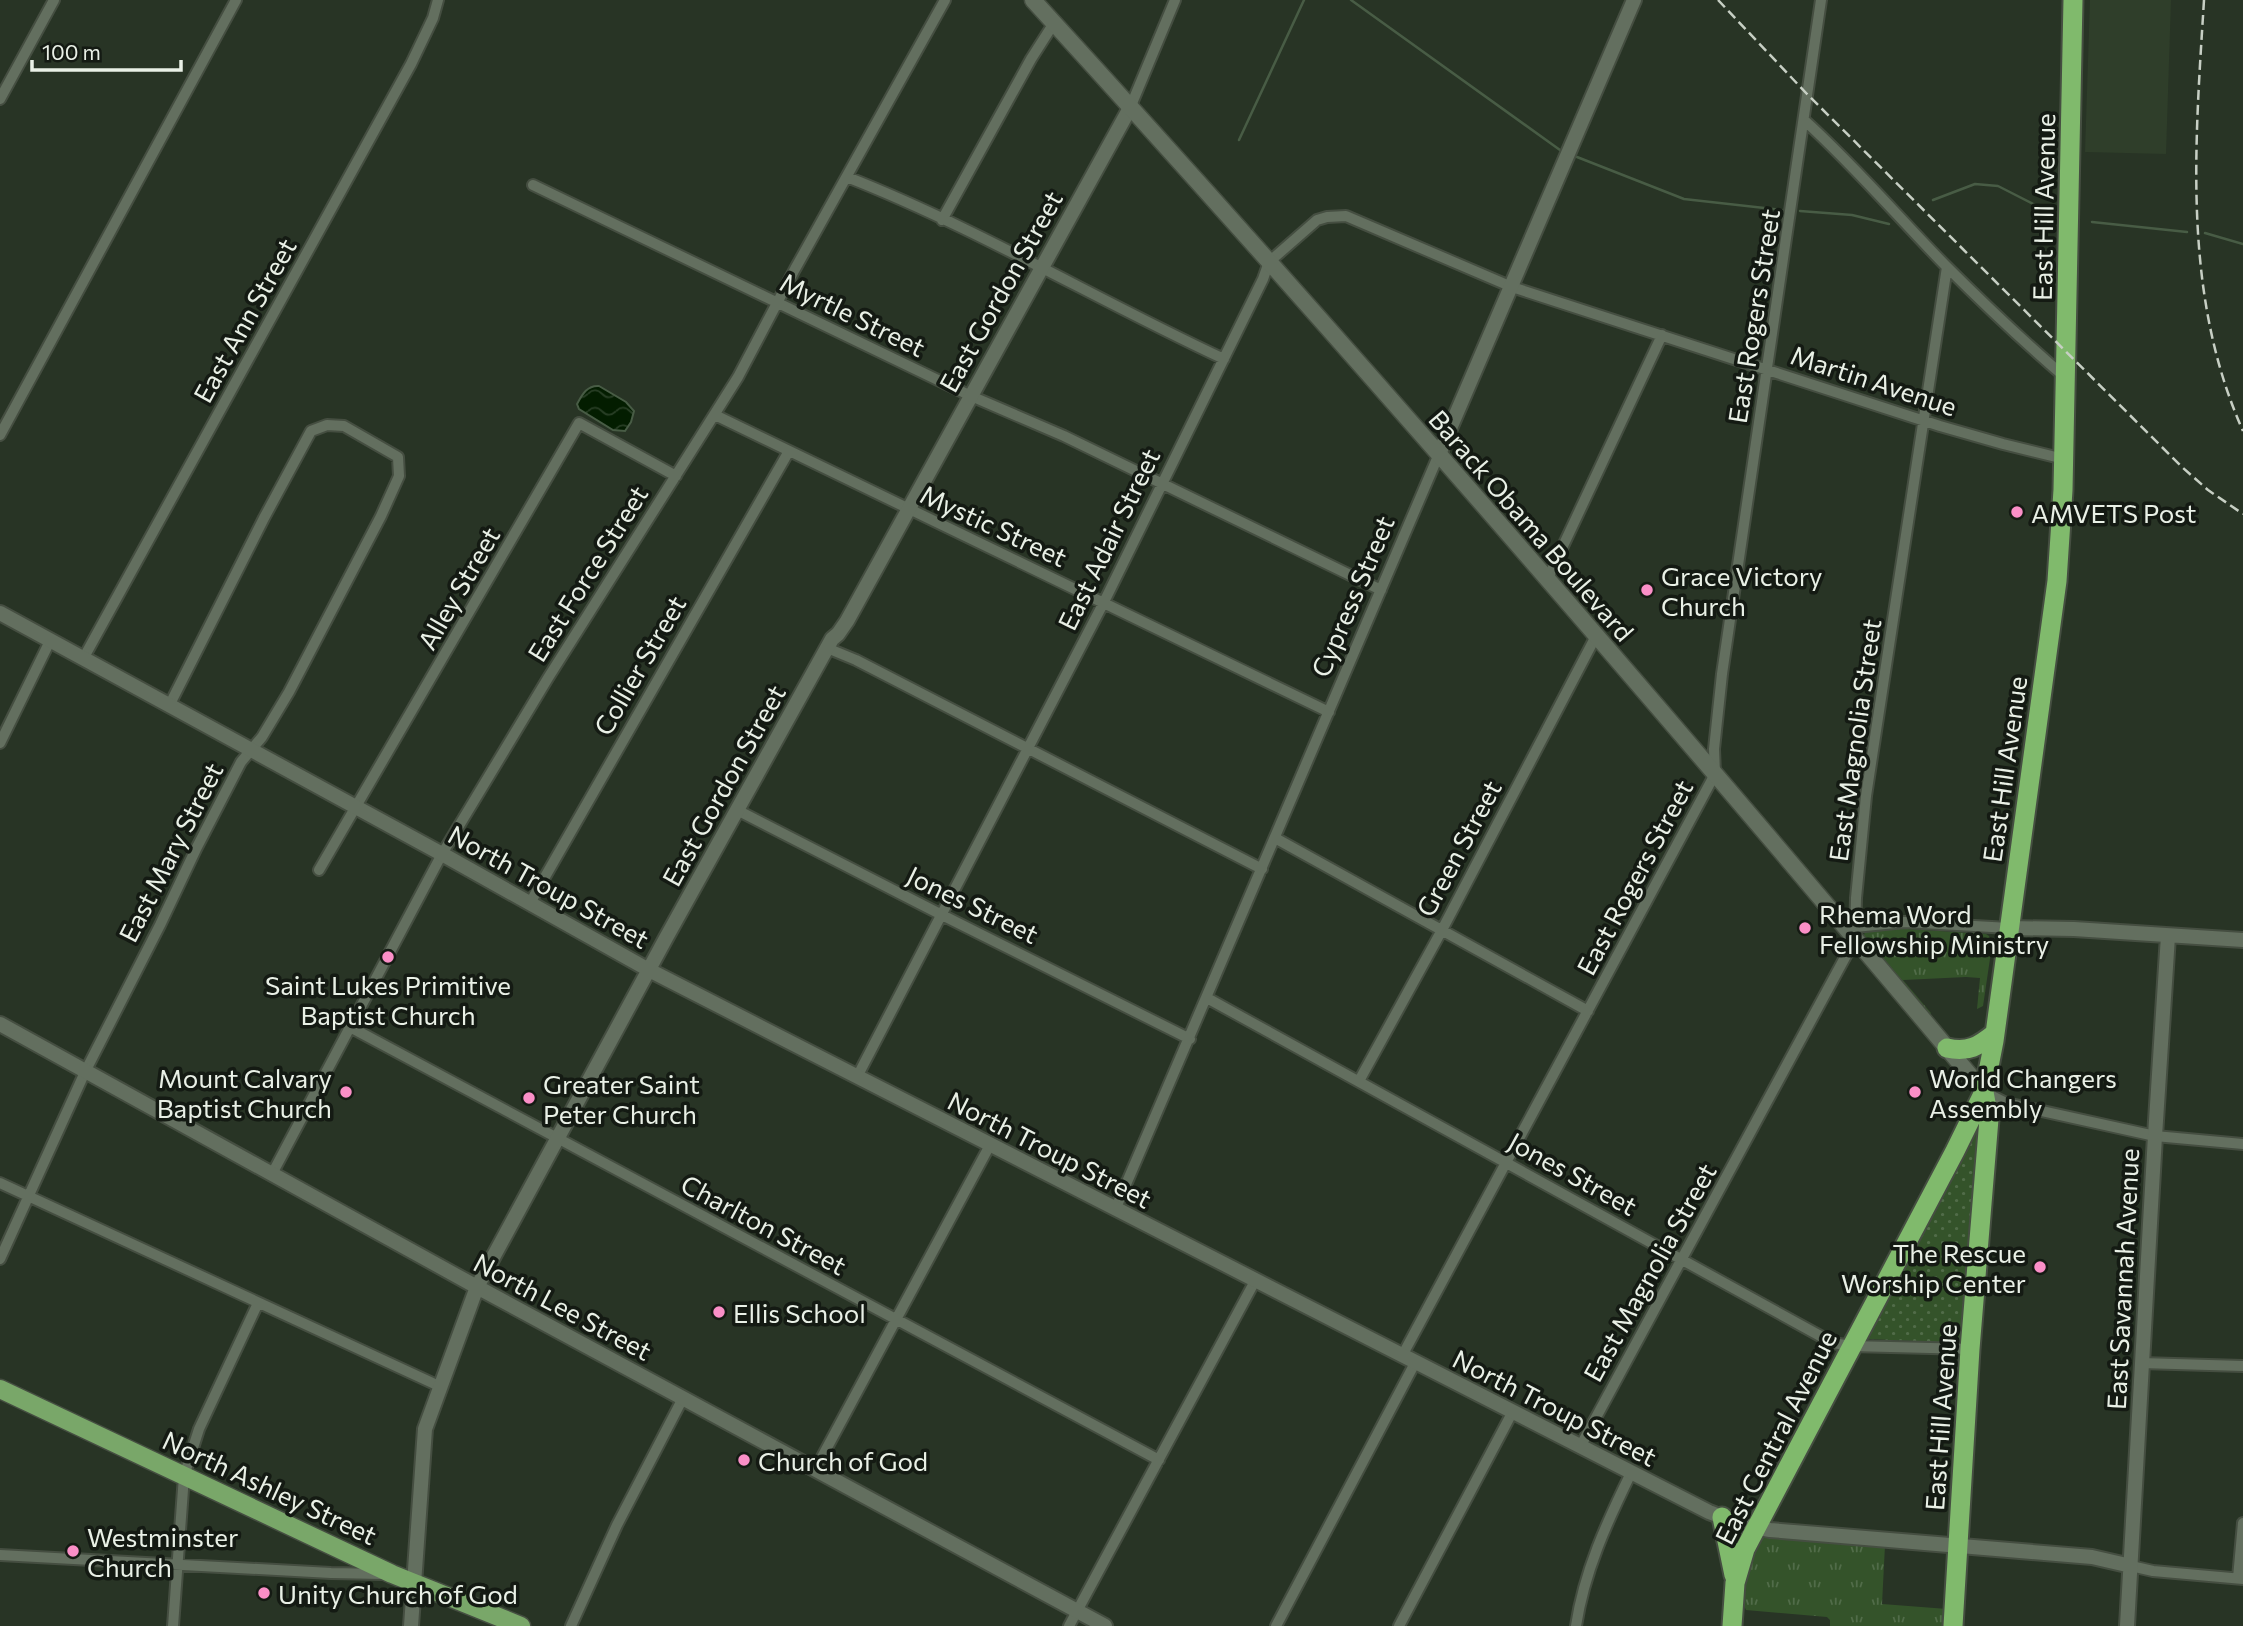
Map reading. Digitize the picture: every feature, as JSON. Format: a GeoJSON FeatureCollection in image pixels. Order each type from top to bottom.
{"type":"FeatureCollection","features":[{"type":"Feature","properties":{"kind":"highway","name":"East Hill Avenue"},"geometry":{"type":"LineString","coordinates":[[1953,1626],[1970,1349],[1989,1119],[1984,1092],[2057,581],[2064,458],[2073,0]]}},
{"type":"Feature","properties":{"kind":"highway"},"geometry":{"type":"LineString","coordinates":[[1947,1048],[1972,1049],[1994,1033]]}},
{"type":"Feature","properties":{"kind":"highway","name":"East Central Avenue"},"geometry":{"type":"LineString","coordinates":[[1731,1626],[1739,1564],[1756,1528],[1984,1092]]}},
{"type":"Feature","properties":{"kind":"highway"},"geometry":{"type":"LineString","coordinates":[[1722,1517],[1735,1583]]}},
{"type":"Feature","properties":{"kind":"main road","name":"Barack Obama Boulevard"},"geometry":{"type":"LineString","coordinates":[[1033,0],[1548,578],[1855,933],[1984,1092]]}},
{"type":"Feature","properties":{"kind":"main road","name":"North Ashley Street"},"geometry":{"type":"LineString","coordinates":[[0,1388],[393,1574],[521,1626]]}},
{"type":"Feature","properties":{"kind":"street"},"geometry":{"type":"LineString","coordinates":[[0,99],[54,0]]}},
{"type":"Feature","properties":{"kind":"street"},"geometry":{"type":"LineString","coordinates":[[0,435],[236,0]]}},
{"type":"Feature","properties":{"kind":"street","name":"East Ann Street"},"geometry":{"type":"LineString","coordinates":[[83,659],[411,64],[433,18],[438,0]]}},
{"type":"Feature","properties":{"kind":"street","name":"East Force Street"},"geometry":{"type":"LineString","coordinates":[[272,1174],[442,854],[541,689],[715,415],[945,0]]}},
{"type":"Feature","properties":{"kind":"street","name":"East Gordon Street"},"geometry":{"type":"LineString","coordinates":[[411,1626],[425,1429],[477,1287],[737,810],[827,648],[847,621],[1130,108],[1175,0]]}},
{"type":"Feature","properties":{"kind":"street","name":"Cypress Street"},"geometry":{"type":"LineString","coordinates":[[1115,1210],[1634,0]]}},
{"type":"Feature","properties":{"kind":"street","name":"East Rogers Street"},"geometry":{"type":"LineString","coordinates":[[1276,1626],[1506,1162],[1715,774],[1716,719],[1822,0]]}},
{"type":"Feature","properties":{"kind":"street"},"geometry":{"type":"LineString","coordinates":[[942,220],[1031,59],[1054,23]]}},
{"type":"Feature","properties":{"kind":"street"},"geometry":{"type":"LineString","coordinates":[[1804,120],[1828,141],[1947,267],[2021,339],[2066,378]]}},
{"type":"Feature","properties":{"kind":"street"},"geometry":{"type":"LineString","coordinates":[[847,177],[942,220],[1224,359]]}},
{"type":"Feature","properties":{"kind":"street","name":"Myrtle Street"},"geometry":{"type":"LineString","coordinates":[[533,185],[971,396],[1064,436],[1381,590]]}},
{"type":"Feature","properties":{"kind":"street","name":"East Adair Street"},"geometry":{"type":"LineString","coordinates":[[858,1077],[1104,602],[1269,262],[1317,220],[1327,216],[1346,216],[1512,287]]}},
{"type":"Feature","properties":{"kind":"street","name":"East Magnolia Street"},"geometry":{"type":"LineString","coordinates":[[1580,1447],[1855,933],[1866,796],[1947,267]]}},
{"type":"Feature","properties":{"kind":"street","name":"Martin Avenue"},"geometry":{"type":"LineString","coordinates":[[1512,287],[1925,420],[2003,444],[2064,458]]}},
{"type":"Feature","properties":{"kind":"street"},"geometry":{"type":"LineString","coordinates":[[1548,578],[1662,335]]}},
{"type":"Feature","properties":{"kind":"street","name":"Mystic Street"},"geometry":{"type":"LineString","coordinates":[[715,415],[1329,712]]}},
{"type":"Feature","properties":{"kind":"street","name":"Alley Street"},"geometry":{"type":"LineString","coordinates":[[319,870],[579,423],[676,476]]}},
{"type":"Feature","properties":{"kind":"street","name":"East Mary Street"},"geometry":{"type":"LineString","coordinates":[[0,1259],[85,1072],[160,925],[195,849],[241,762],[262,737],[289,692],[382,516],[399,477],[398,457],[344,426],[327,425],[311,431],[299,449],[169,706]]}},
{"type":"Feature","properties":{"kind":"street","name":"Collier Street"},"geometry":{"type":"LineString","coordinates":[[530,903],[789,452]]}},
{"type":"Feature","properties":{"kind":"street","name":"North Troup Street"},"geometry":{"type":"LineString","coordinates":[[0,613],[442,854],[649,971],[1631,1474],[1722,1517],[1756,1528],[2092,1557],[2131,1566]]}},
{"type":"Feature","properties":{"kind":"street","name":"Green Street"},"geometry":{"type":"LineString","coordinates":[[1359,1081],[1442,930],[1596,636]]}},
{"type":"Feature","properties":{"kind":"street"},"geometry":{"type":"LineString","coordinates":[[0,743],[50,641]]}},
{"type":"Feature","properties":{"kind":"street"},"geometry":{"type":"LineString","coordinates":[[827,648],[1029,747],[1262,869]]}},
{"type":"Feature","properties":{"kind":"street","name":"Jones Street"},"geometry":{"type":"LineString","coordinates":[[737,810],[1190,1039]]}},
{"type":"Feature","properties":{"kind":"street"},"geometry":{"type":"LineString","coordinates":[[1275,838],[1588,1011]]}},
{"type":"Feature","properties":{"kind":"street"},"geometry":{"type":"LineString","coordinates":[[1855,933],[1905,922],[2243,940]]}},
{"type":"Feature","properties":{"kind":"street","name":"East Savannah Avenue"},"geometry":{"type":"LineString","coordinates":[[2127,1626],[2168,936]]}},
{"type":"Feature","properties":{"kind":"street","name":"Jones Street"},"geometry":{"type":"LineString","coordinates":[[1207,998],[1833,1343],[1851,1346],[1970,1349]]}},
{"type":"Feature","properties":{"kind":"street","name":"North Lee Street"},"geometry":{"type":"LineString","coordinates":[[0,1024],[477,1287],[1105,1626]]}},
{"type":"Feature","properties":{"kind":"street","name":"Charlton Street"},"geometry":{"type":"LineString","coordinates":[[350,1027],[1158,1460]]}},
{"type":"Feature","properties":{"kind":"street"},"geometry":{"type":"LineString","coordinates":[[1984,1092],[2006,1103],[2025,1108],[2155,1136],[2243,1144]]}},
{"type":"Feature","properties":{"kind":"street"},"geometry":{"type":"LineString","coordinates":[[815,1469],[990,1145]]}},
{"type":"Feature","properties":{"kind":"street"},"geometry":{"type":"LineString","coordinates":[[0,1183],[439,1386]]}},
{"type":"Feature","properties":{"kind":"street"},"geometry":{"type":"LineString","coordinates":[[1069,1626],[1255,1281]]}},
{"type":"Feature","properties":{"kind":"street"},"geometry":{"type":"LineString","coordinates":[[173,1626],[184,1476],[199,1429],[258,1303]]}},
{"type":"Feature","properties":{"kind":"street"},"geometry":{"type":"LineString","coordinates":[[2141,1363],[2243,1366]]}},
{"type":"Feature","properties":{"kind":"street"},"geometry":{"type":"LineString","coordinates":[[571,1626],[622,1514],[683,1398]]}},
{"type":"Feature","properties":{"kind":"street"},"geometry":{"type":"LineString","coordinates":[[1399,1626],[1512,1413]]}},
{"type":"Feature","properties":{"kind":"street"},"geometry":{"type":"LineString","coordinates":[[1576,1626],[1580,1597],[1591,1565],[1631,1474]]}},
{"type":"Feature","properties":{"kind":"street"},"geometry":{"type":"LineString","coordinates":[[2131,1566],[2153,1572],[2241,1578],[2243,1523]]}},
{"type":"Feature","properties":{"kind":"street"},"geometry":{"type":"LineString","coordinates":[[0,1555],[393,1574]]}},
{"type":"Feature","properties":{"kind":"shaded area"},"geometry":{"type":"Polygon","coordinates":[[[2090,0],[2171,0],[2166,154],[2085,152],[2090,0]]]}},
{"type":"Feature","properties":{"kind":"green space"},"geometry":{"type":"Polygon","coordinates":[[[1876,927],[1989,936],[1992,945],[1983,1006],[1977,1009],[1980,978],[1903,980],[1931,1013],[1929,1016],[1863,937],[1866,930],[1876,927]]]}},
{"type":"Feature","properties":{"kind":"green space"},"geometry":{"type":"Polygon","coordinates":[[[1983,1114],[1974,1183],[1963,1339],[1957,1343],[1868,1339],[1866,1337],[1983,1114]]]}},
{"type":"Feature","properties":{"kind":"green space"},"geometry":{"type":"Polygon","coordinates":[[[1762,1536],[1885,1545],[1882,1604],[1947,1609],[1946,1626],[1830,1626],[1827,1617],[1746,1610],[1742,1582],[1752,1553],[1762,1536]]]}},
{"type":"Feature","properties":{"kind":"water"},"geometry":{"type":"Polygon","coordinates":[[[599,386],[626,402],[634,411],[625,431],[613,430],[579,409],[577,404],[585,391],[599,386]]]}},
{"type":"Feature","properties":{"kind":"waterway"},"geometry":{"type":"LineString","coordinates":[[1239,140],[1304,0]]}},
{"type":"Feature","properties":{"kind":"waterway"},"geometry":{"type":"LineString","coordinates":[[1351,0],[1560,150]]}},
{"type":"Feature","properties":{"kind":"waterway"},"geometry":{"type":"LineString","coordinates":[[1577,157],[1684,199],[1782,210]]}},
{"type":"Feature","properties":{"kind":"waterway"},"geometry":{"type":"LineString","coordinates":[[1933,200],[1975,184],[1998,186],[2047,211]]}},
{"type":"Feature","properties":{"kind":"waterway"},"geometry":{"type":"LineString","coordinates":[[1800,211],[1852,215],[1889,224]]}},
{"type":"Feature","properties":{"kind":"waterway"},"geometry":{"type":"LineString","coordinates":[[2092,222],[2187,232]]}},
{"type":"Feature","properties":{"kind":"waterway"},"geometry":{"type":"LineString","coordinates":[[2205,233],[2243,244]]}},
{"type":"Feature","properties":{"kind":"railway"},"geometry":{"type":"LineString","coordinates":[[1718,0],[1807,94],[2182,467],[2208,490],[2243,514]]}},
{"type":"Feature","properties":{"kind":"railway"},"geometry":{"type":"LineString","coordinates":[[2204,0],[2196,164],[2201,273],[2223,379],[2243,431]]}},
{"type":"Feature","properties":{"kind":"place","name":"AMVETS Post"},"geometry":{"type":"Point","coordinates":[2017,512]}},
{"type":"Feature","properties":{"kind":"place","name":"Grace Victory Church"},"geometry":{"type":"Point","coordinates":[1647,590]}},
{"type":"Feature","properties":{"kind":"place","name":"Rhema Word Fellowship Ministry"},"geometry":{"type":"Point","coordinates":[1805,928]}},
{"type":"Feature","properties":{"kind":"place","name":"Saint Lukes Primitive Baptist Church"},"geometry":{"type":"Point","coordinates":[388,957]}},
{"type":"Feature","properties":{"kind":"place","name":"Mount Calvary Baptist Church"},"geometry":{"type":"Point","coordinates":[346,1092]}},
{"type":"Feature","properties":{"kind":"place","name":"World Changers Assembly"},"geometry":{"type":"Point","coordinates":[1915,1092]}},
{"type":"Feature","properties":{"kind":"place","name":"Greater Saint Peter Church"},"geometry":{"type":"Point","coordinates":[529,1098]}},
{"type":"Feature","properties":{"kind":"place","name":"The Rescue Worship Center"},"geometry":{"type":"Point","coordinates":[2040,1267]}},
{"type":"Feature","properties":{"kind":"place","name":"Ellis School"},"geometry":{"type":"Point","coordinates":[719,1312]}},
{"type":"Feature","properties":{"kind":"place","name":"Church of God"},"geometry":{"type":"Point","coordinates":[744,1460]}},
{"type":"Feature","properties":{"kind":"place","name":"Westminster Church"},"geometry":{"type":"Point","coordinates":[73,1551]}},
{"type":"Feature","properties":{"kind":"place","name":"Unity Church of God"},"geometry":{"type":"Point","coordinates":[264,1593]}}]}
